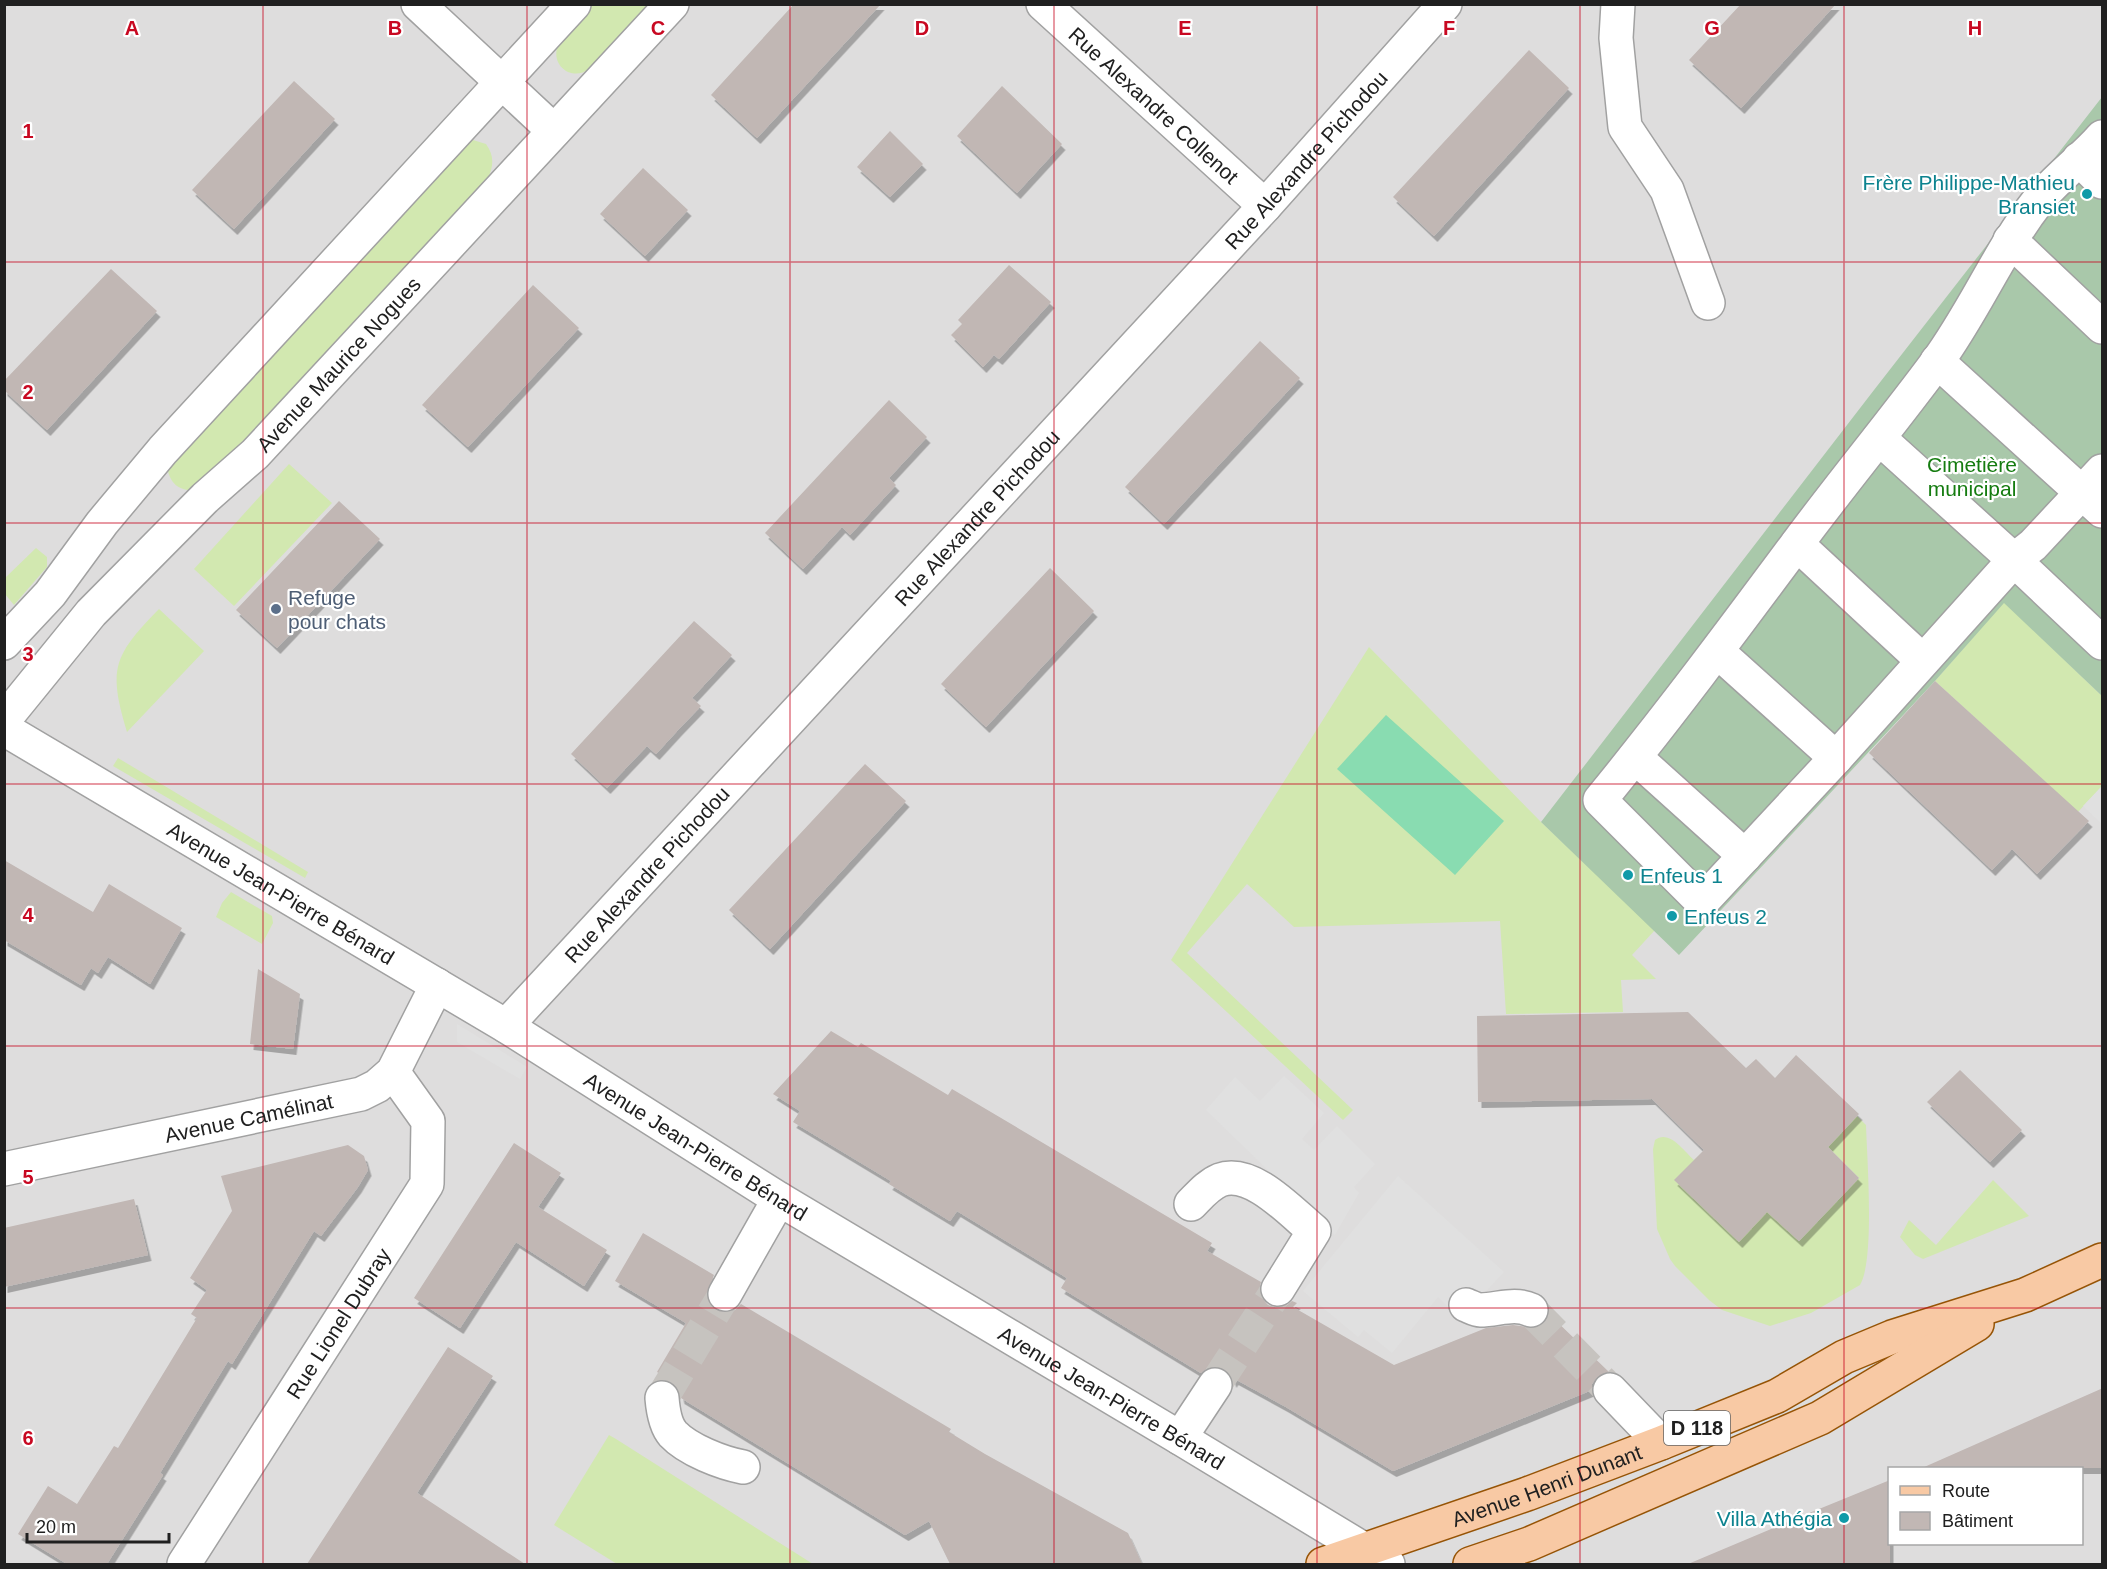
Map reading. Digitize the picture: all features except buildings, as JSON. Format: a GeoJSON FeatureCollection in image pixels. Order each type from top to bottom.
{"type":"FeatureCollection","features":[{"type":"Feature","properties":{"kind":"main road","name":"Avenue Henri Dunant"},"geometry":{"type":"LineString","coordinates":[[1376,1557],[1527,1494],[1777,1396],[1844,1356],[1892,1337],[2025,1295],[2103,1260]]}},
{"type":"Feature","properties":{"kind":"main road","name":"Avenue Henri Dunant"},"geometry":{"type":"LineString","coordinates":[[1470,1564],[1530,1544],[1820,1418],[2025,1295]]}},
{"type":"Feature","properties":{"kind":"main road","name":"D 118"},"geometry":{"type":"LineString","coordinates":[[1323,1564],[1376,1557]]}},
{"type":"Feature","properties":{"kind":"street"},"geometry":{"type":"LineString","coordinates":[[418,4],[554,131]]}},
{"type":"Feature","properties":{"kind":"street"},"geometry":{"type":"LineString","coordinates":[[4,643],[50,594],[102,524],[163,450],[574,4]]}},
{"type":"Feature","properties":{"kind":"street","name":"Avenue Maurice Nogues"},"geometry":{"type":"LineString","coordinates":[[4,720],[90,613],[205,498],[255,454],[672,4]]}},
{"type":"Feature","properties":{"kind":"street","name":"Rue Alexandre Collenot"},"geometry":{"type":"LineString","coordinates":[[1043,4],[1265,206]]}},
{"type":"Feature","properties":{"kind":"street","name":"Rue Alexandre Pichodou"},"geometry":{"type":"LineString","coordinates":[[506,1026],[1265,206],[1445,4]]}},
{"type":"Feature","properties":{"kind":"street"},"geometry":{"type":"LineString","coordinates":[[1618,4],[1616,38],[1625,127],[1666,190],[1708,303]]}},
{"type":"Feature","properties":{"kind":"street"},"geometry":{"type":"LineString","coordinates":[[1937,361],[2096,492],[2014,560],[1836,758],[1702,902],[1600,800],[1718,652],[1797,544],[1937,361],[1971,311],[2010,240],[2038,201],[2056,179],[2091,148],[2103,182]]}},
{"type":"Feature","properties":{"kind":"street"},"geometry":{"type":"LineString","coordinates":[[2010,240],[2103,327]]}},
{"type":"Feature","properties":{"kind":"street"},"geometry":{"type":"LineString","coordinates":[[1879,438],[2103,643]]}},
{"type":"Feature","properties":{"kind":"street"},"geometry":{"type":"LineString","coordinates":[[1797,544],[1922,660]]}},
{"type":"Feature","properties":{"kind":"street"},"geometry":{"type":"LineString","coordinates":[[1718,652],[1836,758]]}},
{"type":"Feature","properties":{"kind":"street","name":"Avenue Jean-Pierre Bénard"},"geometry":{"type":"LineString","coordinates":[[4,729],[506,1026],[779,1199],[1376,1557]]}},
{"type":"Feature","properties":{"kind":"street"},"geometry":{"type":"LineString","coordinates":[[1635,757],[1745,856]]}},
{"type":"Feature","properties":{"kind":"street","name":"Avenue Camélinat"},"geometry":{"type":"LineString","coordinates":[[4,1169],[361,1094],[377,1086],[393,1072],[437,985]]}},
{"type":"Feature","properties":{"kind":"street","name":"Rue Lionel Dubray"},"geometry":{"type":"LineString","coordinates":[[184,1564],[427,1184],[428,1121],[393,1072]]}},
{"type":"Feature","properties":{"kind":"street"},"geometry":{"type":"LineString","coordinates":[[1191,1204],[1205,1188],[1221,1180],[1236,1178],[1248,1181],[1270,1193],[1314,1232],[1278,1289]]}},
{"type":"Feature","properties":{"kind":"street"},"geometry":{"type":"LineString","coordinates":[[725,1294],[779,1199]]}},
{"type":"Feature","properties":{"kind":"street"},"geometry":{"type":"LineString","coordinates":[[1466,1305],[1478,1310],[1502,1306],[1523,1306],[1531,1310]]}},
{"type":"Feature","properties":{"kind":"street"},"geometry":{"type":"LineString","coordinates":[[1180,1438],[1215,1385]]}},
{"type":"Feature","properties":{"kind":"street"},"geometry":{"type":"LineString","coordinates":[[1610,1390],[1661,1443]]}},
{"type":"Feature","properties":{"kind":"street"},"geometry":{"type":"LineString","coordinates":[[662,1398],[663,1412],[672,1434],[720,1462],[742,1467]]}},
{"type":"Feature","properties":{"kind":"shaded area"},"geometry":{"type":"Polygon","coordinates":[[[5,5],[2102,5],[2102,1564],[5,1564],[5,5]]]}},
{"type":"Feature","properties":{"kind":"shaded area"},"geometry":{"type":"Polygon","coordinates":[[[2102,786],[2102,824],[2083,806],[2102,786]]]}},
{"type":"Feature","properties":{"kind":"shaded area"},"geometry":{"type":"Polygon","coordinates":[[[457,1024],[527,1067],[520,1079],[457,1042],[457,1024]]]}},
{"type":"Feature","properties":{"kind":"shaded area"},"geometry":{"type":"Polygon","coordinates":[[[1284,1076],[1324,1113],[1302,1139],[1314,1150],[1337,1126],[1375,1164],[1354,1187],[1359,1193],[1335,1235],[1206,1110],[1235,1077],[1260,1101],[1284,1076]]]}},
{"type":"Feature","properties":{"kind":"shaded area"},"geometry":{"type":"Polygon","coordinates":[[[1398,1176],[1504,1272],[1460,1319],[1438,1297],[1392,1353],[1364,1330],[1358,1337],[1303,1291],[1398,1176]]]}},
{"type":"Feature","properties":{"kind":"green space"},"geometry":{"type":"Polygon","coordinates":[[[593,5],[649,5],[589,69],[577,74],[571,73],[561,67],[556,55],[557,48],[567,31],[593,5]]]}},
{"type":"Feature","properties":{"kind":"green space","name":"Cimetière municipal"},"geometry":{"type":"Polygon","coordinates":[[[2102,97],[2102,696],[2004,603],[1935,681],[1679,955],[1541,822],[2102,97]]]}},
{"type":"Feature","properties":{"kind":"green space"},"geometry":{"type":"Polygon","coordinates":[[[469,141],[486,144],[491,152],[492,164],[488,178],[210,477],[193,491],[176,485],[170,478],[167,468],[469,141]]]}},
{"type":"Feature","properties":{"kind":"green space"},"geometry":{"type":"Polygon","coordinates":[[[289,464],[332,503],[234,606],[194,569],[289,464]]]}},
{"type":"Feature","properties":{"kind":"green space"},"geometry":{"type":"Polygon","coordinates":[[[36,548],[47,557],[47,567],[14,605],[5,594],[5,578],[36,548]]]}},
{"type":"Feature","properties":{"kind":"green space"},"geometry":{"type":"Polygon","coordinates":[[[2004,602],[2102,696],[2102,786],[2078,812],[1935,681],[2004,602]]]}},
{"type":"Feature","properties":{"kind":"green space"},"geometry":{"type":"Polygon","coordinates":[[[159,609],[204,651],[127,732],[118,693],[119,664],[132,639],[159,609]]]}},
{"type":"Feature","properties":{"kind":"green space"},"geometry":{"type":"Polygon","coordinates":[[[1369,647],[1541,822],[1655,930],[1632,955],[1656,979],[1621,980],[1623,1012],[1506,1014],[1500,921],[1294,927],[1247,884],[1187,953],[1353,1110],[1343,1120],[1171,960],[1369,647]]]}},
{"type":"Feature","properties":{"kind":"green space"},"geometry":{"type":"Polygon","coordinates":[[[1386,715],[1504,821],[1455,875],[1337,769],[1386,715]]]}},
{"type":"Feature","properties":{"kind":"green space"},"geometry":{"type":"Polygon","coordinates":[[[118,758],[308,872],[305,878],[113,766],[118,758]]]}},
{"type":"Feature","properties":{"kind":"green space"},"geometry":{"type":"Polygon","coordinates":[[[231,892],[272,916],[273,923],[262,944],[216,917],[222,903],[231,892]]]}},
{"type":"Feature","properties":{"kind":"green space"},"geometry":{"type":"Polygon","coordinates":[[[1857,1116],[1866,1125],[1869,1208],[1865,1272],[1860,1285],[1811,1313],[1770,1326],[1722,1310],[1675,1266],[1657,1229],[1653,1149],[1655,1140],[1660,1137],[1671,1139],[1694,1160],[1704,1151],[1799,1241],[1859,1178],[1828,1147],[1857,1116]]]}},
{"type":"Feature","properties":{"kind":"green space"},"geometry":{"type":"Polygon","coordinates":[[[1993,1180],[2029,1216],[1923,1259],[1915,1255],[1900,1237],[1909,1220],[1936,1245],[1993,1180]]]}},
{"type":"Feature","properties":{"kind":"green space"},"geometry":{"type":"Polygon","coordinates":[[[609,1435],[813,1564],[617,1564],[554,1525],[609,1435]]]}},
{"type":"Feature","properties":{"kind":"tunnel"},"geometry":{"type":"LineString","coordinates":[[1215,1385],[1278,1289]]}},
{"type":"Feature","properties":{"kind":"tunnel"},"geometry":{"type":"LineString","coordinates":[[662,1398],[725,1294]]}},
{"type":"Feature","properties":{"kind":"tunnel"},"geometry":{"type":"LineString","coordinates":[[1531,1310],[1610,1390]]}},
{"type":"Feature","properties":{"kind":"place","name":"Frère Philippe-Mathieu Bransiet"},"geometry":{"type":"Point","coordinates":[2087,194]}},
{"type":"Feature","properties":{"kind":"place","name":"Refuge pour chats"},"geometry":{"type":"Point","coordinates":[276,609]}},
{"type":"Feature","properties":{"kind":"place","name":"Enfeus 1"},"geometry":{"type":"Point","coordinates":[1628,875]}},
{"type":"Feature","properties":{"kind":"place","name":"Enfeus 2"},"geometry":{"type":"Point","coordinates":[1672,916]}},
{"type":"Feature","properties":{"kind":"place","name":"Villa Athégia"},"geometry":{"type":"Point","coordinates":[1844,1518]}}]}
